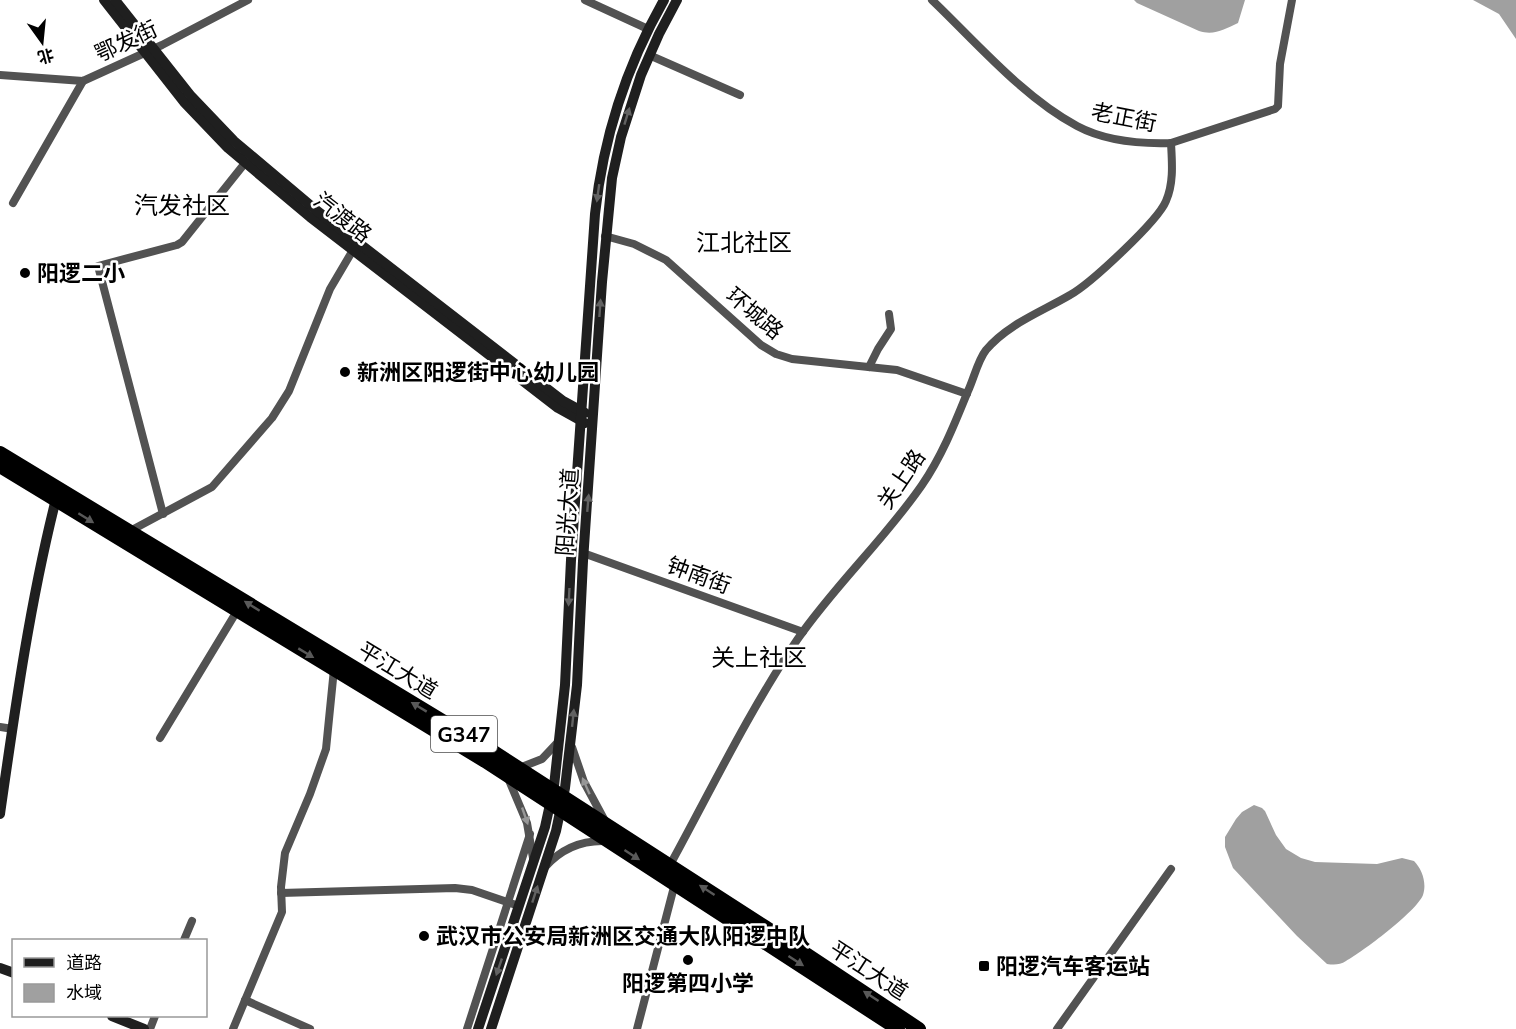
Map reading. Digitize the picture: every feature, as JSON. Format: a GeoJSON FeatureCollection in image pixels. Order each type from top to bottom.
{"type":"FeatureCollection","features":[{"type":"Feature","properties":{"kind":"highway","name":"平江大道"},"geometry":{"type":"LineString","coordinates":[[0,453],[130,531],[512,771],[557,800],[610,841],[898,1029]]}},
{"type":"Feature","properties":{"kind":"highway","name":"平江大道"},"geometry":{"type":"LineString","coordinates":[[0,466],[334,669],[512,771]]}},
{"type":"Feature","properties":{"kind":"highway","name":"平江大道"},"geometry":{"type":"LineString","coordinates":[[557,800],[609,827],[919,1029]]}},
{"type":"Feature","properties":{"kind":"street","name":"汽渡路"},"geometry":{"type":"LineString","coordinates":[[104,0],[148,52],[202,109],[263,166],[308,204],[582,416],[593,422]]}},
{"type":"Feature","properties":{"kind":"street","name":"汽渡路"},"geometry":{"type":"LineString","coordinates":[[115,0],[148,52],[195,115],[245,163],[310,217],[558,408],[582,416]]}},
{"type":"Feature","properties":{"kind":"street","name":"鄂发街"},"geometry":{"type":"LineString","coordinates":[[83,81],[148,52],[246,0]]}},
{"type":"Feature","properties":{"kind":"street"},"geometry":{"type":"LineString","coordinates":[[585,0],[648,29]]}},
{"type":"Feature","properties":{"kind":"street","name":"阳光大道"},"geometry":{"type":"LineString","coordinates":[[565,741],[565,685],[571,560],[595,213],[600,176],[623,92],[648,29],[664,0]]}},
{"type":"Feature","properties":{"kind":"street","name":"阳光大道"},"geometry":{"type":"LineString","coordinates":[[491,1029],[542,871],[577,685],[583,553],[605,236],[616,157],[634,95],[649,56],[677,0]]}},
{"type":"Feature","properties":{"kind":"street","name":"老正街"},"geometry":{"type":"LineString","coordinates":[[932,0],[1020,85],[1077,126],[1125,140],[1171,143],[1275,109],[1278,106],[1280,64],[1292,0]]}},
{"type":"Feature","properties":{"kind":"street"},"geometry":{"type":"LineString","coordinates":[[649,56],[740,95]]}},
{"type":"Feature","properties":{"kind":"street"},"geometry":{"type":"LineString","coordinates":[[0,75],[83,81],[13,203]]}},
{"type":"Feature","properties":{"kind":"street","name":"关上路"},"geometry":{"type":"LineString","coordinates":[[670,866],[745,727],[803,632],[847,576],[891,527],[923,483],[951,434],[985,351],[1017,324],[1084,286],[1158,216],[1167,200],[1172,182],[1171,143]]}},
{"type":"Feature","properties":{"kind":"street"},"geometry":{"type":"LineString","coordinates":[[164,514],[98,266],[182,242],[245,163]]}},
{"type":"Feature","properties":{"kind":"street","name":"环城路"},"geometry":{"type":"LineString","coordinates":[[605,236],[634,244],[666,260],[761,345],[776,354],[792,359],[909,373],[967,394]]}},
{"type":"Feature","properties":{"kind":"street"},"geometry":{"type":"LineString","coordinates":[[130,531],[212,487],[279,410],[289,391],[330,289],[353,250]]}},
{"type":"Feature","properties":{"kind":"street"},"geometry":{"type":"LineString","coordinates":[[869,367],[891,329],[889,314]]}},
{"type":"Feature","properties":{"kind":"street"},"geometry":{"type":"LineString","coordinates":[[0,814],[46,539],[56,499]]}},
{"type":"Feature","properties":{"kind":"street","name":"钟南街"},"geometry":{"type":"LineString","coordinates":[[583,553],[803,632]]}},
{"type":"Feature","properties":{"kind":"street"},"geometry":{"type":"LineString","coordinates":[[160,738],[237,610]]}},
{"type":"Feature","properties":{"kind":"street"},"geometry":{"type":"LineString","coordinates":[[233,1029],[282,912],[281,893],[285,853],[326,749],[334,669]]}},
{"type":"Feature","properties":{"kind":"street"},"geometry":{"type":"LineString","coordinates":[[0,727],[13,729]]}},
{"type":"Feature","properties":{"kind":"street"},"geometry":{"type":"LineString","coordinates":[[533,861],[530,834],[512,771],[542,759],[565,741],[609,827]]}},
{"type":"Feature","properties":{"kind":"street","name":"阳光大道"},"geometry":{"type":"LineString","coordinates":[[478,1029],[514,904],[557,800]]}},
{"type":"Feature","properties":{"kind":"street"},"geometry":{"type":"LineString","coordinates":[[466,1029],[514,904],[530,834]]}},
{"type":"Feature","properties":{"kind":"street"},"geometry":{"type":"LineString","coordinates":[[542,871],[552,860],[571,847],[594,841],[610,841]]}},
{"type":"Feature","properties":{"kind":"street"},"geometry":{"type":"LineString","coordinates":[[1058,1029],[1171,869]]}},
{"type":"Feature","properties":{"kind":"street"},"geometry":{"type":"LineString","coordinates":[[637,1029],[675,883]]}},
{"type":"Feature","properties":{"kind":"street"},"geometry":{"type":"LineString","coordinates":[[281,893],[455,888],[472,890],[514,904]]}},
{"type":"Feature","properties":{"kind":"street"},"geometry":{"type":"LineString","coordinates":[[184,939],[192,921]]}},
{"type":"Feature","properties":{"kind":"street"},"geometry":{"type":"LineString","coordinates":[[245,1000],[310,1029]]}},
{"type":"Feature","properties":{"kind":"street"},"geometry":{"type":"LineString","coordinates":[[114,1017],[144,1029]]}},
{"type":"Feature","properties":{"kind":"water"},"geometry":{"type":"Polygon","coordinates":[[[1134,0],[1245,0],[1238,23],[1210,33],[1199,31],[1134,0]]]}},
{"type":"Feature","properties":{"kind":"water"},"geometry":{"type":"Polygon","coordinates":[[[1473,0],[1516,0],[1516,39],[1499,14],[1473,0]]]}},
{"type":"Feature","properties":{"kind":"water"},"geometry":{"type":"Polygon","coordinates":[[[1254,805],[1265,811],[1276,835],[1286,849],[1301,858],[1315,862],[1377,864],[1402,858],[1414,861],[1423,876],[1423,895],[1400,921],[1364,949],[1341,963],[1327,964],[1297,936],[1233,868],[1225,847],[1225,837],[1242,812],[1254,805]]]}},
{"type":"Feature","properties":{"kind":"place","name":"阳逻二小"},"geometry":{"type":"Point","coordinates":[25,273]}},
{"type":"Feature","properties":{"kind":"place","name":"新洲区阳逻街中心幼儿园"},"geometry":{"type":"Point","coordinates":[345,372]}},
{"type":"Feature","properties":{"kind":"place","name":"武汉市公安局新洲区交通大队阳逻中队"},"geometry":{"type":"Point","coordinates":[424,936]}},
{"type":"Feature","properties":{"kind":"place","name":"阳逻第四小学"},"geometry":{"type":"Point","coordinates":[688,960]}},
{"type":"Feature","properties":{"kind":"place","name":"阳逻汽车客运站"},"geometry":{"type":"Point","coordinates":[984,966]}},
{"type":"Feature","properties":{"kind":"district","name":"汽发社区"},"geometry":{"type":"Point","coordinates":[182,205]}},
{"type":"Feature","properties":{"kind":"district","name":"江北社区"},"geometry":{"type":"Point","coordinates":[744,242]}},
{"type":"Feature","properties":{"kind":"district","name":"关上社区"},"geometry":{"type":"Point","coordinates":[759,657]}}]}
